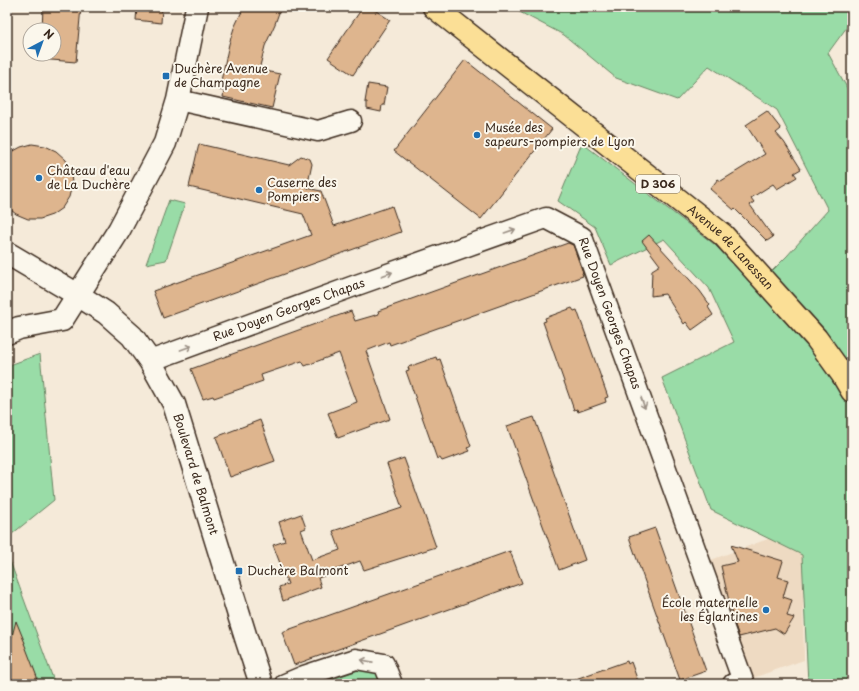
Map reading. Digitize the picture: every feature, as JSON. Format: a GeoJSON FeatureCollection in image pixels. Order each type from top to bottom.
{"type":"FeatureCollection","features":[{"type":"Feature","properties":{"kind":"main road","name":"Avenue de Lanessan"},"geometry":{"type":"LineString","coordinates":[[434,7],[723,235],[816,338],[842,374],[852,391]]}},
{"type":"Feature","properties":{"kind":"street"},"geometry":{"type":"LineString","coordinates":[[7,333],[20,328],[62,320],[119,230],[165,143],[178,100],[197,7]]}},
{"type":"Feature","properties":{"kind":"street"},"geometry":{"type":"LineString","coordinates":[[178,100],[318,131],[351,121]]}},
{"type":"Feature","properties":{"kind":"street","name":"Rue Doyen Georges Chapas"},"geometry":{"type":"LineString","coordinates":[[150,361],[354,286],[546,218],[582,236],[743,681],[734,684]]}},
{"type":"Feature","properties":{"kind":"street","name":"Boulevard de Balmont"},"geometry":{"type":"LineString","coordinates":[[7,253],[78,295],[106,314],[132,336],[150,361],[174,404],[261,684]]}},
{"type":"Feature","properties":{"kind":"street"},"geometry":{"type":"LineString","coordinates":[[285,684],[356,658],[384,664],[392,684]]}},
{"type":"Feature","properties":{"kind":"shaded area","name":"École maternelle les Églantines"},"geometry":{"type":"Polygon","coordinates":[[[795,529],[802,545],[804,660],[753,678],[711,560],[795,529]]]}},
{"type":"Feature","properties":{"kind":"green space"},"geometry":{"type":"Polygon","coordinates":[[[510,7],[852,7],[852,20],[828,53],[852,97],[852,684],[808,684],[802,555],[711,510],[662,378],[734,342],[709,288],[664,239],[611,265],[595,227],[558,201],[582,143],[714,244],[756,287],[787,256],[828,210],[777,110],[709,66],[677,100],[616,78],[564,35],[510,7]]]}},
{"type":"Feature","properties":{"kind":"green space"},"geometry":{"type":"Polygon","coordinates":[[[169,200],[185,204],[166,260],[146,264],[169,200]]]}},
{"type":"Feature","properties":{"kind":"green space"},"geometry":{"type":"Polygon","coordinates":[[[40,354],[54,500],[7,538],[7,366],[40,354]]]}},
{"type":"Feature","properties":{"kind":"green space"},"geometry":{"type":"Polygon","coordinates":[[[7,553],[55,684],[7,684],[7,553]]]}},
{"type":"Feature","properties":{"kind":"green space"},"geometry":{"type":"Polygon","coordinates":[[[364,668],[376,673],[384,684],[332,684],[330,680],[364,668]]]}},
{"type":"Feature","properties":{"kind":"building"},"geometry":{"type":"Polygon","coordinates":[[[43,7],[81,7],[76,62],[62,61],[62,22],[42,22],[43,7]]]}},
{"type":"Feature","properties":{"kind":"building"},"geometry":{"type":"Polygon","coordinates":[[[137,7],[162,7],[161,23],[136,20],[137,7]]]}},
{"type":"Feature","properties":{"kind":"building"},"geometry":{"type":"Polygon","coordinates":[[[244,7],[281,7],[265,46],[259,70],[280,74],[272,108],[223,97],[224,91],[219,90],[229,44],[234,28],[244,7]]]}},
{"type":"Feature","properties":{"kind":"building"},"geometry":{"type":"Polygon","coordinates":[[[363,7],[370,7],[390,20],[353,75],[328,58],[363,7]]]}},
{"type":"Feature","properties":{"kind":"building","name":"Musée des sapeurs-pompiers de Lyon"},"geometry":{"type":"Polygon","coordinates":[[[465,60],[552,129],[481,219],[394,151],[465,60]]]}},
{"type":"Feature","properties":{"kind":"building"},"geometry":{"type":"Polygon","coordinates":[[[368,84],[387,87],[384,105],[382,105],[381,112],[367,109],[367,102],[365,102],[368,84]]]}},
{"type":"Feature","properties":{"kind":"building"},"geometry":{"type":"Polygon","coordinates":[[[767,111],[781,129],[776,133],[784,142],[801,169],[794,173],[797,177],[777,189],[773,184],[751,198],[754,202],[750,205],[773,237],[767,241],[735,209],[734,210],[710,189],[718,179],[721,181],[765,154],[746,125],[767,111]]]}},
{"type":"Feature","properties":{"kind":"building","name":"Château d'eau de La Duchère"},"geometry":{"type":"Polygon","coordinates":[[[32,144],[45,146],[56,151],[66,160],[71,172],[72,185],[69,197],[62,208],[52,215],[40,219],[28,219],[16,214],[7,207],[7,157],[10,153],[21,147],[32,144]]]}},
{"type":"Feature","properties":{"kind":"building"},"geometry":{"type":"Polygon","coordinates":[[[199,144],[289,165],[301,156],[310,159],[312,164],[307,188],[321,191],[334,226],[392,206],[401,232],[163,318],[153,291],[311,235],[303,214],[189,187],[199,144]]]}},
{"type":"Feature","properties":{"kind":"building"},"geometry":{"type":"Polygon","coordinates":[[[649,235],[700,291],[710,305],[708,307],[713,315],[692,330],[686,322],[684,324],[665,294],[651,296],[652,270],[660,265],[642,241],[649,235]]]}},
{"type":"Feature","properties":{"kind":"building"},"geometry":{"type":"Polygon","coordinates":[[[568,243],[573,245],[583,272],[583,276],[390,345],[389,342],[366,351],[390,419],[338,438],[328,413],[357,402],[339,353],[305,366],[302,361],[261,375],[263,381],[214,398],[213,396],[203,399],[191,369],[351,311],[355,321],[379,314],[378,311],[568,243]]]}},
{"type":"Feature","properties":{"kind":"building"},"geometry":{"type":"Polygon","coordinates":[[[572,308],[574,311],[577,310],[608,397],[605,398],[606,402],[578,412],[577,409],[574,410],[543,322],[546,321],[545,318],[572,308]]]}},
{"type":"Feature","properties":{"kind":"building"},"geometry":{"type":"Polygon","coordinates":[[[436,357],[437,360],[440,359],[471,446],[468,448],[470,451],[442,461],[440,458],[437,459],[406,371],[409,370],[408,367],[436,357]]]}},
{"type":"Feature","properties":{"kind":"building"},"geometry":{"type":"Polygon","coordinates":[[[534,417],[585,560],[559,570],[507,426],[534,417]]]}},
{"type":"Feature","properties":{"kind":"building"},"geometry":{"type":"Polygon","coordinates":[[[260,420],[275,461],[230,477],[216,437],[260,420]]]}},
{"type":"Feature","properties":{"kind":"building"},"geometry":{"type":"Polygon","coordinates":[[[404,458],[436,547],[364,570],[360,561],[327,573],[327,575],[318,578],[321,587],[283,601],[279,587],[288,584],[273,545],[285,541],[279,522],[301,514],[306,528],[301,530],[312,560],[340,550],[333,531],[402,508],[387,464],[404,458]]]}},
{"type":"Feature","properties":{"kind":"building"},"geometry":{"type":"Polygon","coordinates":[[[655,528],[706,671],[680,680],[629,537],[655,528]]]}},
{"type":"Feature","properties":{"kind":"building"},"geometry":{"type":"Polygon","coordinates":[[[731,545],[783,561],[778,577],[788,580],[783,597],[792,600],[787,616],[794,618],[784,634],[775,628],[739,637],[733,619],[721,566],[738,562],[731,545]]]}},
{"type":"Feature","properties":{"kind":"building"},"geometry":{"type":"Polygon","coordinates":[[[510,551],[522,583],[294,665],[282,632],[510,551]]]}},
{"type":"Feature","properties":{"kind":"building"},"geometry":{"type":"Polygon","coordinates":[[[16,621],[37,677],[35,684],[7,684],[7,655],[16,621]]]}},
{"type":"Feature","properties":{"kind":"building"},"geometry":{"type":"Polygon","coordinates":[[[627,661],[628,664],[631,662],[639,684],[567,684],[567,682],[627,661]]]}},
{"type":"Feature","properties":{"kind":"place","name":"Duchère Avenue de Champagne"},"geometry":{"type":"Point","coordinates":[166,76]}},
{"type":"Feature","properties":{"kind":"place","name":"Musée des sapeurs-pompiers de Lyon"},"geometry":{"type":"Point","coordinates":[477,135]}},
{"type":"Feature","properties":{"kind":"place","name":"Château d'eau de La Duchère"},"geometry":{"type":"Point","coordinates":[39,178]}},
{"type":"Feature","properties":{"kind":"place","name":"Caserne des Pompiers"},"geometry":{"type":"Point","coordinates":[259,190]}},
{"type":"Feature","properties":{"kind":"place","name":"Duchère Balmont"},"geometry":{"type":"Point","coordinates":[239,571]}},
{"type":"Feature","properties":{"kind":"place","name":"École maternelle les Églantines"},"geometry":{"type":"Point","coordinates":[766,610]}}]}
